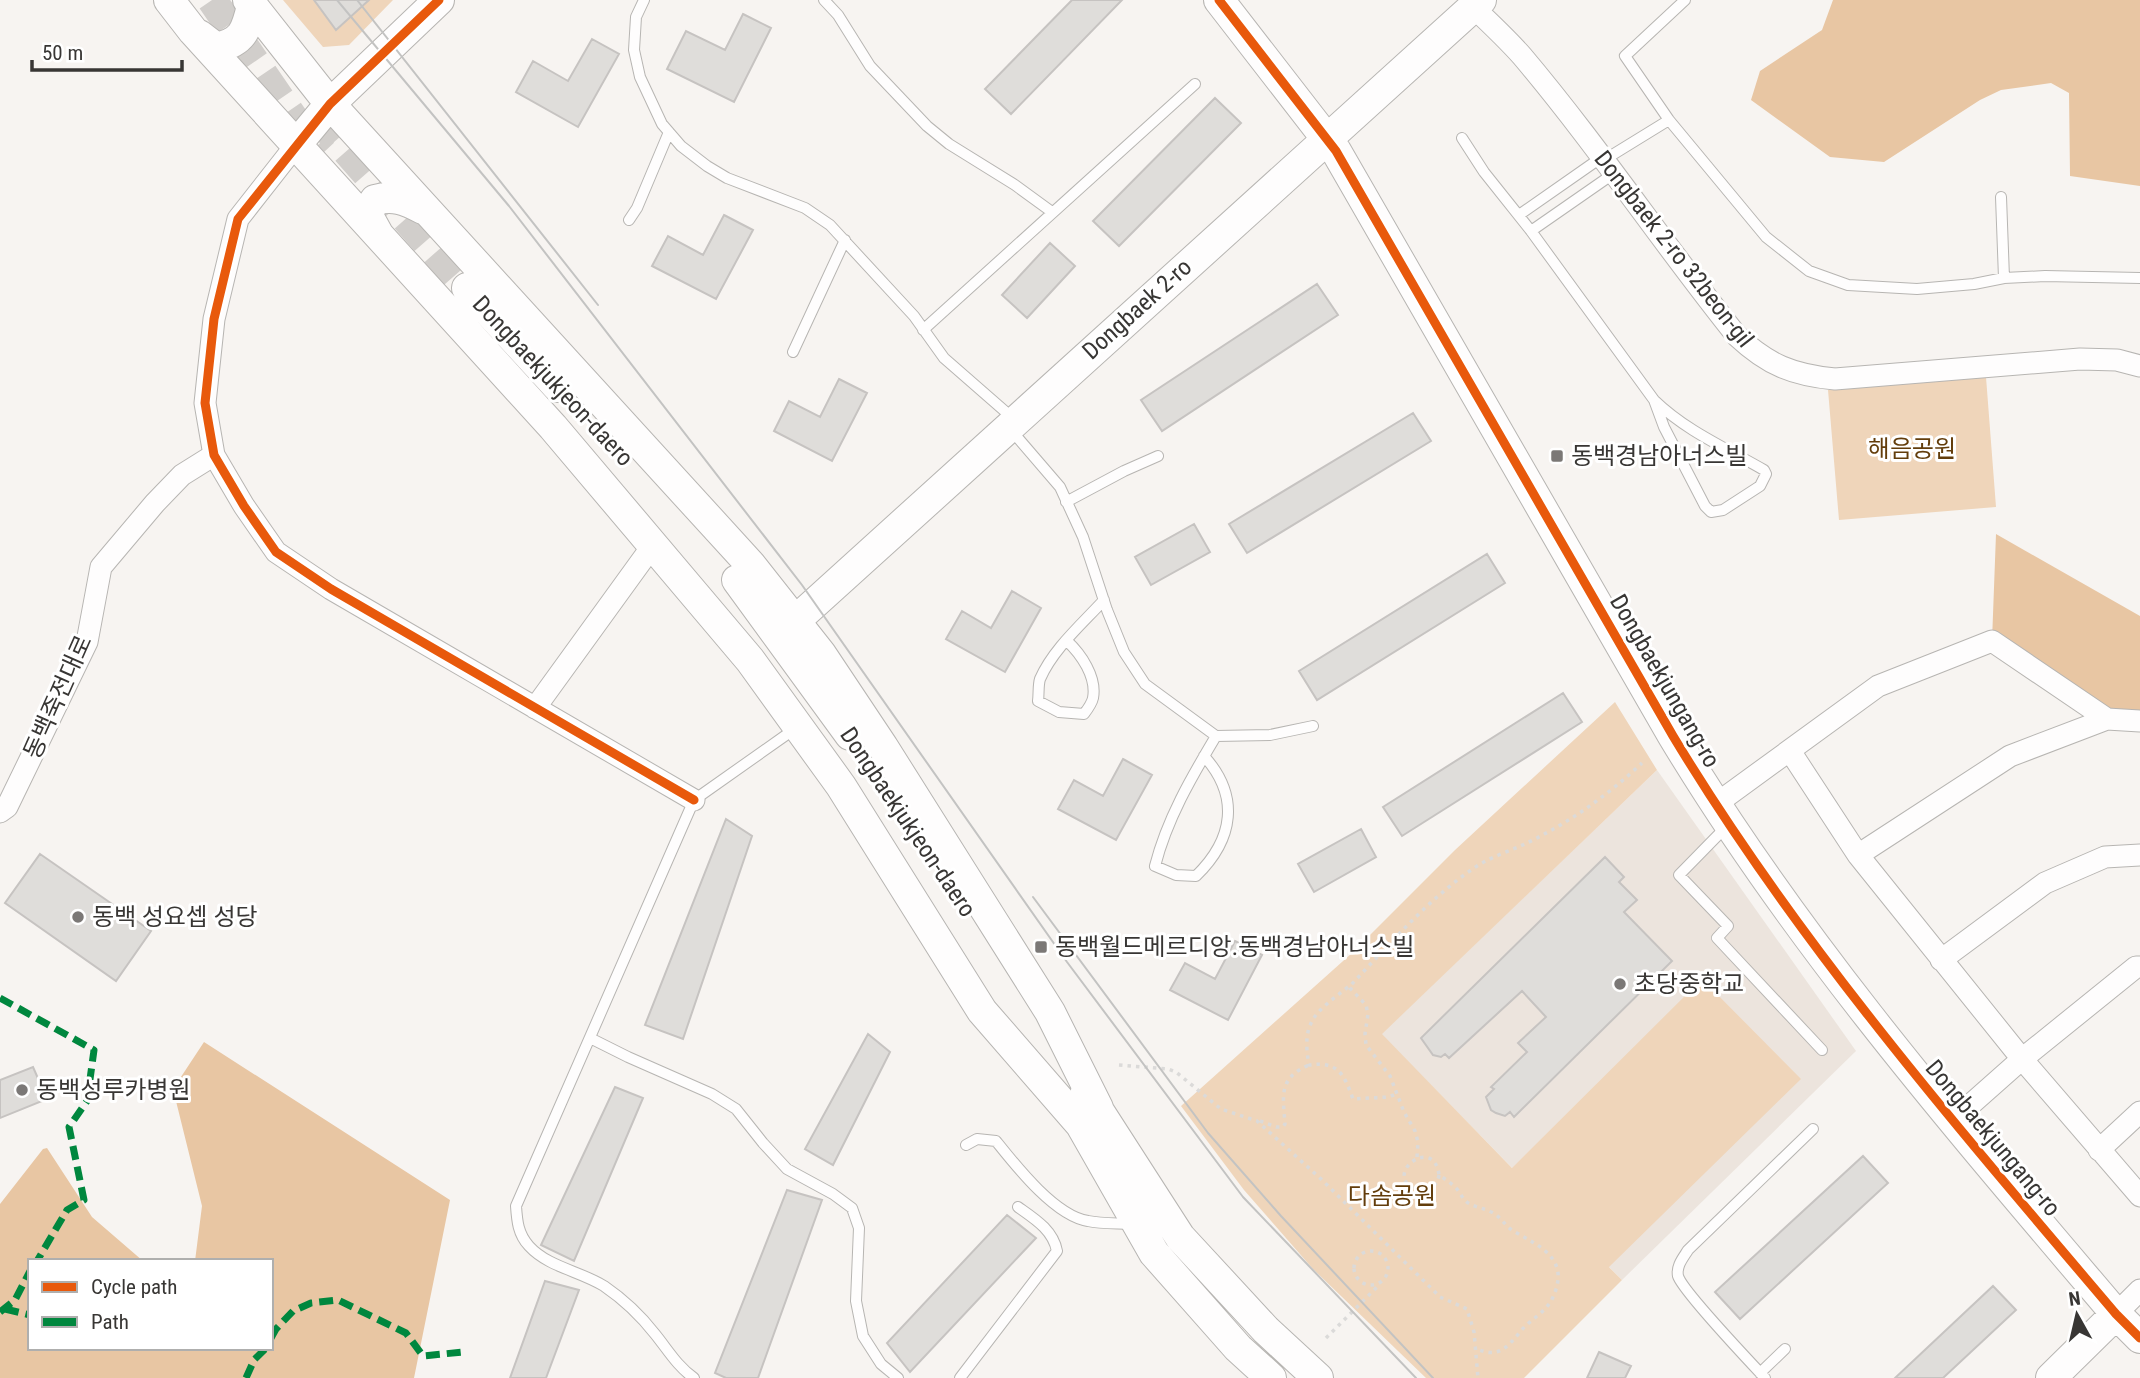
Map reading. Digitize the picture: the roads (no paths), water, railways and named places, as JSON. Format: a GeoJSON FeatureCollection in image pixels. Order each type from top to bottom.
{"type":"FeatureCollection","features":[{"type":"Feature","properties":{"kind":"main road"},"geometry":{"type":"LineString","coordinates":[[169,0],[193,31],[553,427],[750,660],[841,786],[982,1011],[1093,1121]]}},
{"type":"Feature","properties":{"kind":"main road"},"geometry":{"type":"LineString","coordinates":[[296,145],[330,104],[439,0]]}},
{"type":"Feature","properties":{"kind":"main road","name":"Dongbaekjungang-ro"},"geometry":{"type":"LineString","coordinates":[[1219,0],[1327,137],[1673,736],[1722,815],[1811,940],[1952,1121],[2116,1314],[2140,1338]]}},
{"type":"Feature","properties":{"kind":"main road"},"geometry":{"type":"LineString","coordinates":[[193,31],[216,48],[229,45],[246,30],[250,3]]}},
{"type":"Feature","properties":{"kind":"main road"},"geometry":{"type":"LineString","coordinates":[[250,3],[330,104],[750,564],[821,654],[883,747],[1050,1012],[1093,1121]]}},
{"type":"Feature","properties":{"kind":"main road","name":"Dongbaek 2-ro"},"geometry":{"type":"LineString","coordinates":[[795,621],[1477,3]]}},
{"type":"Feature","properties":{"kind":"main road"},"geometry":{"type":"LineString","coordinates":[[378,234],[367,214],[374,200],[389,196],[426,211]]}},
{"type":"Feature","properties":{"kind":"main road","name":"Dongbaekjukjeon-daero"},"geometry":{"type":"LineString","coordinates":[[457,290],[740,583],[831,706],[1093,1121],[1180,1237],[1266,1330],[1318,1378]]}},
{"type":"Feature","properties":{"kind":"main road","name":"Dongbaekjukjeon-daero"},"geometry":{"type":"LineString","coordinates":[[1093,1121],[1138,1225],[1154,1253],[1238,1348],[1271,1378]]}},
{"type":"Feature","properties":{"kind":"main road"},"geometry":{"type":"LineString","coordinates":[[2051,1378],[2116,1314]]}},
{"type":"Feature","properties":{"kind":"street","name":"Dongbaek 2-ro 32beon-gil"},"geometry":{"type":"LineString","coordinates":[[1477,3],[1521,54],[1607,164],[1737,336],[1754,352],[1775,365],[1796,374],[1835,379],[2080,359],[2117,360],[2140,366]]}},
{"type":"Feature","properties":{"kind":"street"},"geometry":{"type":"LineString","coordinates":[[296,145],[238,219],[214,318],[205,403],[214,455],[244,506],[276,552],[331,589],[694,800]]}},
{"type":"Feature","properties":{"kind":"street","name":"동백죽전대로"},"geometry":{"type":"LineString","coordinates":[[0,812],[7,807],[87,642],[101,567],[182,475],[214,455]]}},
{"type":"Feature","properties":{"kind":"street"},"geometry":{"type":"LineString","coordinates":[[535,708],[653,545]]}},
{"type":"Feature","properties":{"kind":"street"},"geometry":{"type":"LineString","coordinates":[[1722,815],[1790,751],[1878,686],[1992,641],[2107,719]]}},
{"type":"Feature","properties":{"kind":"street"},"geometry":{"type":"LineString","coordinates":[[1858,855],[2010,756],[2107,719],[2140,721]]}},
{"type":"Feature","properties":{"kind":"street"},"geometry":{"type":"LineString","coordinates":[[1790,751],[1858,855],[2022,1059],[2140,1196]]}},
{"type":"Feature","properties":{"kind":"street"},"geometry":{"type":"LineString","coordinates":[[1941,960],[2045,883],[2105,857],[2140,855]]}},
{"type":"Feature","properties":{"kind":"street"},"geometry":{"type":"LineString","coordinates":[[1952,1121],[2022,1059],[2136,967],[2140,967]]}},
{"type":"Feature","properties":{"kind":"street"},"geometry":{"type":"LineString","coordinates":[[2099,1150],[2140,1112]]}},
{"type":"Feature","properties":{"kind":"street"},"geometry":{"type":"LineString","coordinates":[[2116,1314],[2140,1290]]}},
{"type":"Feature","properties":{"kind":"lane"},"geometry":{"type":"LineString","coordinates":[[644,0],[636,17],[634,50],[640,77],[662,124],[681,146],[707,166],[727,178],[805,208],[830,225],[914,316],[944,358],[1012,423],[1060,487],[1083,537],[1124,652],[1145,684],[1216,736],[1270,735],[1313,726]]}},
{"type":"Feature","properties":{"kind":"lane"},"geometry":{"type":"LineString","coordinates":[[824,0],[846,26],[870,65],[927,126],[949,144],[1015,185],[1052,212]]}},
{"type":"Feature","properties":{"kind":"lane"},"geometry":{"type":"LineString","coordinates":[[1685,0],[1625,56],[1669,120],[1766,237],[1809,271],[1848,285],[1909,289],[1973,284],[2004,278],[2140,278]]}},
{"type":"Feature","properties":{"kind":"lane"},"geometry":{"type":"LineString","coordinates":[[923,330],[1195,84]]}},
{"type":"Feature","properties":{"kind":"lane"},"geometry":{"type":"LineString","coordinates":[[1519,215],[1607,164],[1669,120]]}},
{"type":"Feature","properties":{"kind":"lane"},"geometry":{"type":"LineString","coordinates":[[629,220],[637,208],[669,132]]}},
{"type":"Feature","properties":{"kind":"lane"},"geometry":{"type":"LineString","coordinates":[[1462,138],[1484,172],[1531,231],[1654,400],[1705,438],[1764,470],[1766,474],[1762,484],[1723,510],[1711,512],[1705,506],[1664,427],[1654,400]]}},
{"type":"Feature","properties":{"kind":"lane"},"geometry":{"type":"LineString","coordinates":[[1531,231],[1607,164]]}},
{"type":"Feature","properties":{"kind":"lane"},"geometry":{"type":"LineString","coordinates":[[2001,197],[2004,278]]}},
{"type":"Feature","properties":{"kind":"lane"},"geometry":{"type":"LineString","coordinates":[[793,352],[845,240]]}},
{"type":"Feature","properties":{"kind":"lane"},"geometry":{"type":"LineString","coordinates":[[1066,502],[1158,456]]}},
{"type":"Feature","properties":{"kind":"lane"},"geometry":{"type":"LineString","coordinates":[[1067,641],[1079,652],[1090,673],[1093,698],[1084,714],[1059,712],[1038,701],[1039,681],[1055,655],[1067,641],[1104,600]]}},
{"type":"Feature","properties":{"kind":"lane"},"geometry":{"type":"LineString","coordinates":[[694,1378],[680,1368],[655,1334],[629,1306],[603,1286],[556,1265],[531,1249],[521,1237],[516,1206],[694,800],[798,726]]}},
{"type":"Feature","properties":{"kind":"lane"},"geometry":{"type":"LineString","coordinates":[[1204,756],[1214,768],[1229,801],[1227,826],[1211,861],[1196,876],[1176,875],[1156,866],[1163,836],[1204,756],[1216,736]]}},
{"type":"Feature","properties":{"kind":"lane"},"geometry":{"type":"LineString","coordinates":[[1722,815],[1679,875],[1728,926],[1717,938],[1822,1050]]}},
{"type":"Feature","properties":{"kind":"lane"},"geometry":{"type":"LineString","coordinates":[[590,1038],[712,1094],[736,1109],[787,1169],[833,1194],[852,1208],[859,1228],[856,1301],[863,1336],[881,1364],[898,1378]]}},
{"type":"Feature","properties":{"kind":"lane"},"geometry":{"type":"LineString","coordinates":[[1785,1349],[1762,1375],[1678,1278],[1678,1267],[1688,1250],[1813,1129]]}},
{"type":"Feature","properties":{"kind":"lane"},"geometry":{"type":"LineString","coordinates":[[966,1145],[977,1139],[996,1141],[1025,1178],[1060,1208],[1086,1221],[1138,1225]]}},
{"type":"Feature","properties":{"kind":"lane"},"geometry":{"type":"LineString","coordinates":[[960,1378],[1057,1251],[1055,1240],[1042,1225],[1018,1207]]}},
{"type":"Feature","properties":{"kind":"tunnel"},"geometry":{"type":"LineString","coordinates":[[212,0],[300,128],[323,153]]}},
{"type":"Feature","properties":{"kind":"tunnel"},"geometry":{"type":"LineString","coordinates":[[317,117],[467,288]]}},
{"type":"Feature","properties":{"kind":"tram line"},"geometry":{"type":"LineString","coordinates":[[337,0],[509,206],[802,585],[1067,962],[1243,1197],[1416,1378]]}},
{"type":"Feature","properties":{"kind":"tram line"},"geometry":{"type":"LineString","coordinates":[[357,0],[598,305]]}},
{"type":"Feature","properties":{"kind":"tram line"},"geometry":{"type":"LineString","coordinates":[[1033,897],[1208,1133],[1281,1216],[1433,1378]]}},
{"type":"Feature","properties":{"kind":"place","name":"동백경남아너스빌"},"geometry":{"type":"Point","coordinates":[1557,456]}},
{"type":"Feature","properties":{"kind":"place","name":"동백 성요셉 성당"},"geometry":{"type":"Point","coordinates":[78,917]}},
{"type":"Feature","properties":{"kind":"place","name":"동백월드메르디앙.동백경남아너스빌"},"geometry":{"type":"Point","coordinates":[1041,947]}},
{"type":"Feature","properties":{"kind":"place","name":"초당중학교"},"geometry":{"type":"Point","coordinates":[1620,984]}},
{"type":"Feature","properties":{"kind":"place","name":"동백성루카병원"},"geometry":{"type":"Point","coordinates":[22,1090]}},
{"type":"Feature","properties":{"kind":"park label","name":"해음공원"},"geometry":{"type":"Point","coordinates":[1912,449]}},
{"type":"Feature","properties":{"kind":"park label","name":"다솜공원"},"geometry":{"type":"Point","coordinates":[1392,1196]}}]}
